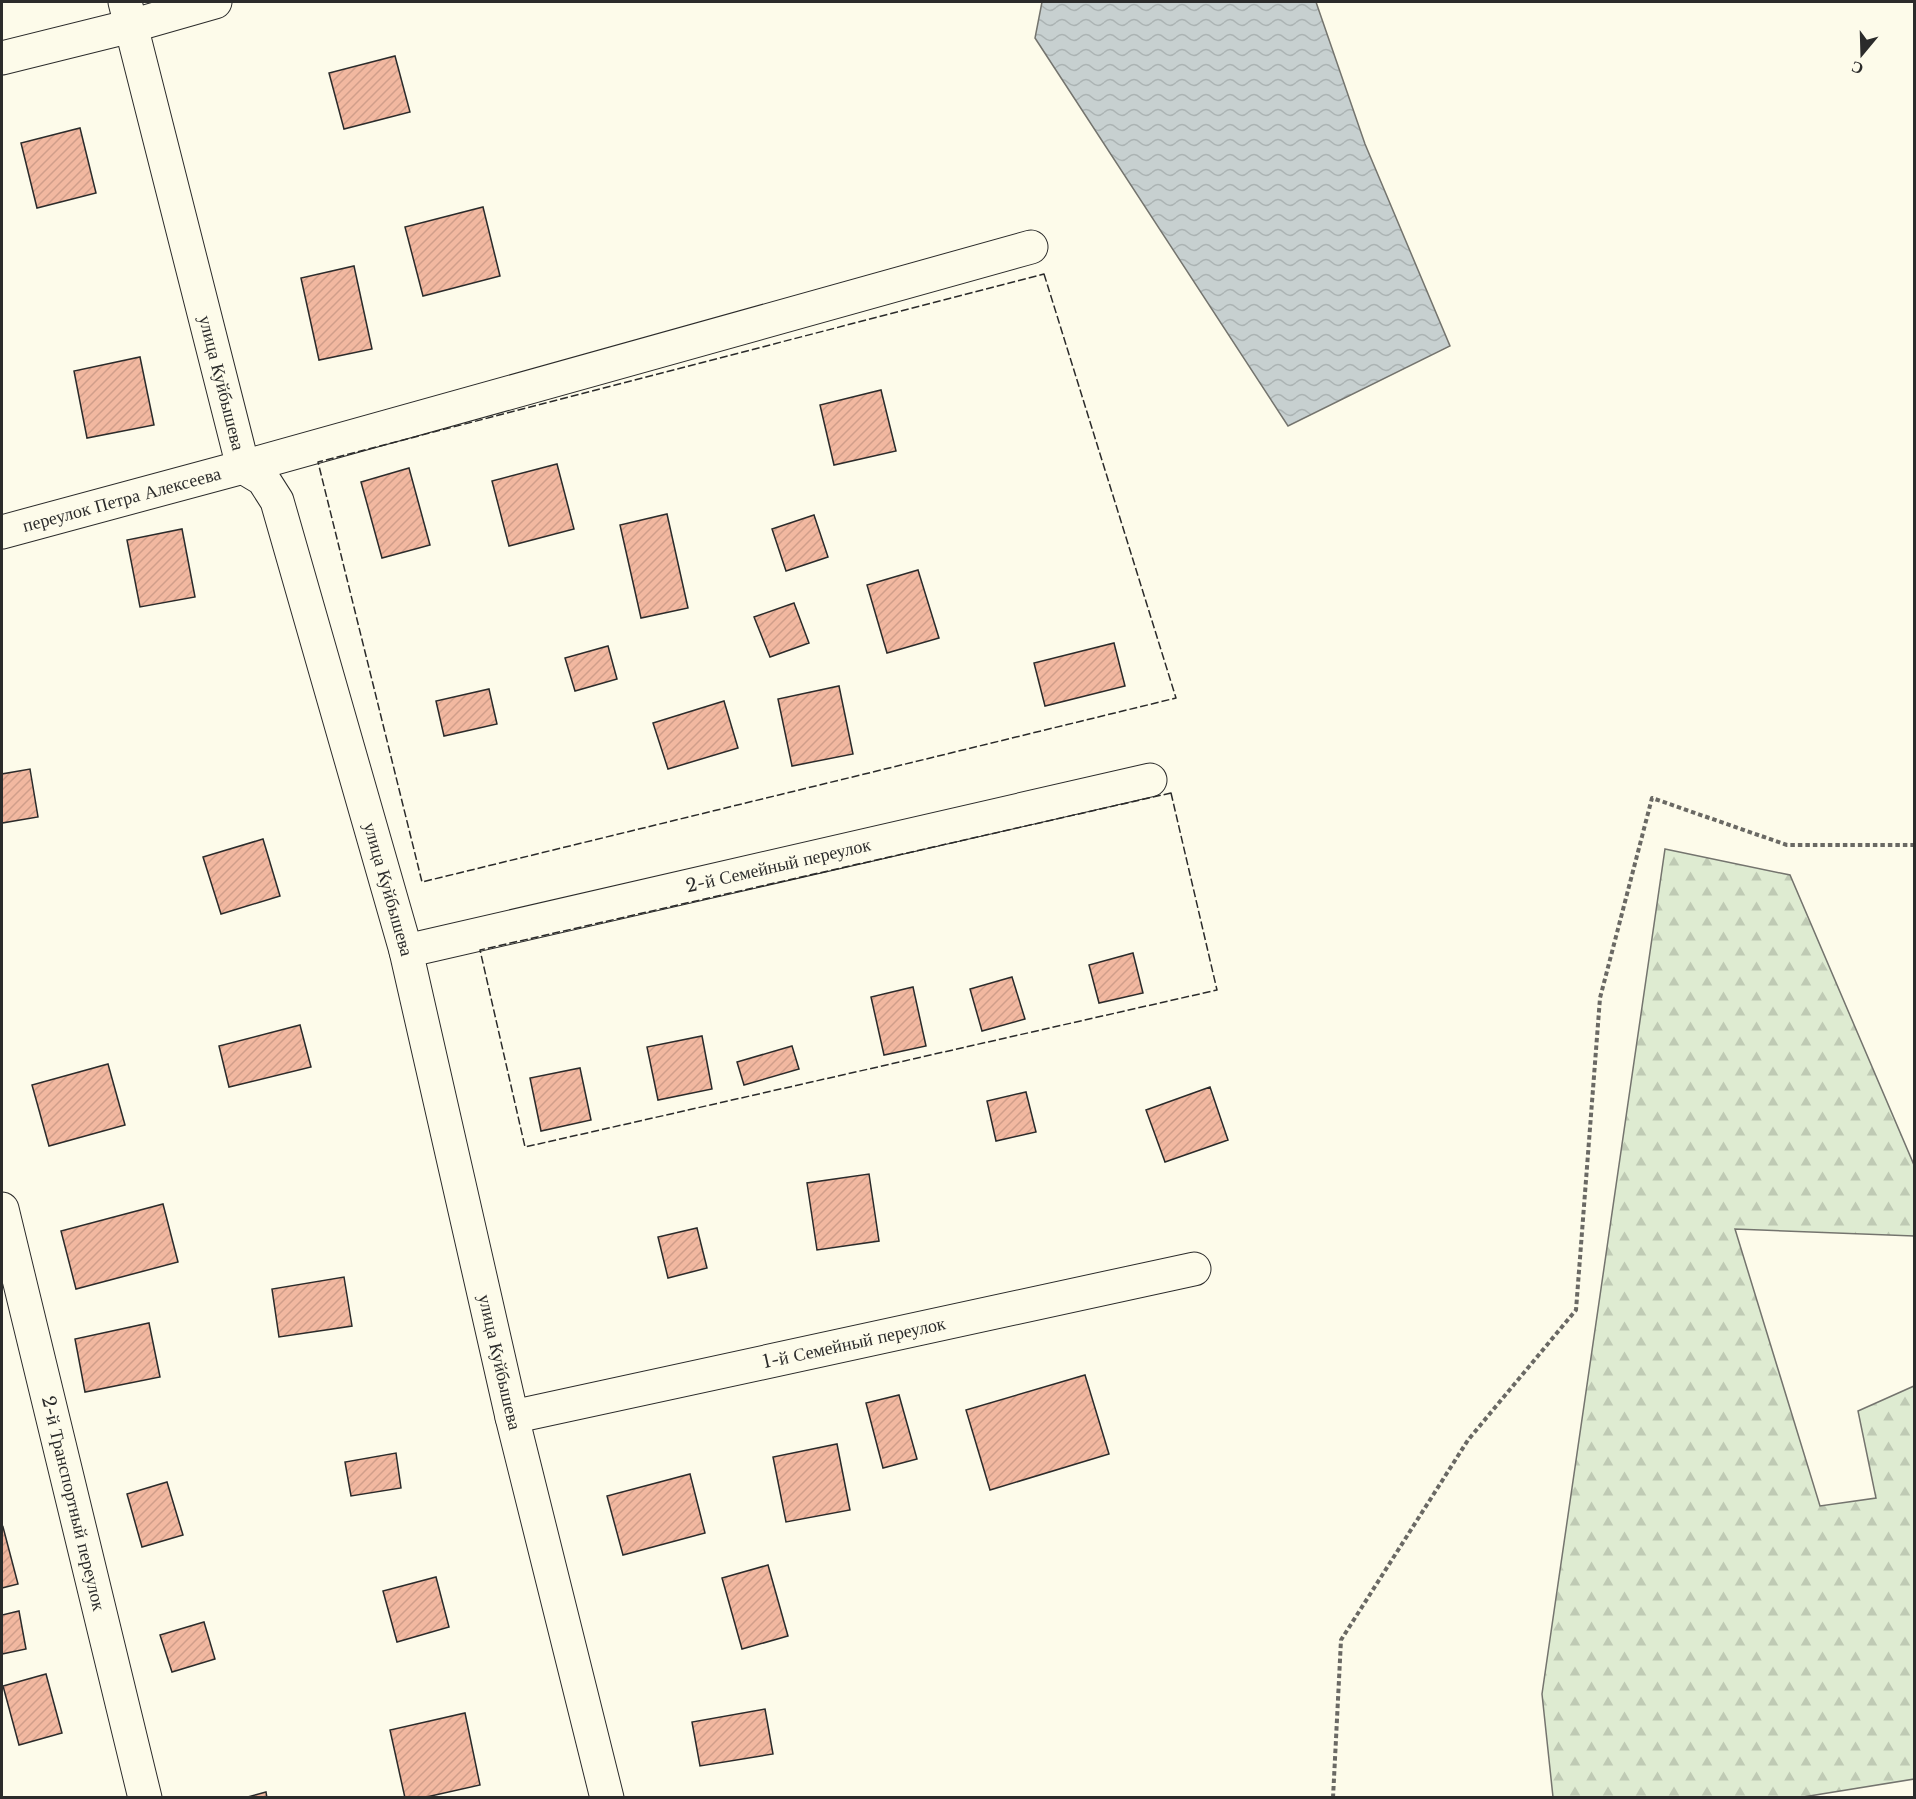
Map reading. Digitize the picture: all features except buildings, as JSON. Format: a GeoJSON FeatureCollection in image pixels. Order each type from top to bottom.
{"type":"FeatureCollection","features":[{"type":"Feature","properties":{"kind":"street"},"geometry":{"type":"LineString","coordinates":[[2,58],[128,14],[215,2]]}},
{"type":"Feature","properties":{"kind":"street","name":"улица Куйбышева"},"geometry":{"type":"LineString","coordinates":[[128,14],[243,466],[263,478],[277,501],[406,951],[513,1417],[607,1797]]}},
{"type":"Feature","properties":{"kind":"street","name":"переулок Петра Алексеева"},"geometry":{"type":"LineString","coordinates":[[2,532],[1030,246]]}},
{"type":"Feature","properties":{"kind":"street","name":"2-й Семейный переулок"},"geometry":{"type":"LineString","coordinates":[[406,951],[1150,780]]}},
{"type":"Feature","properties":{"kind":"street","name":"2-й Транспортный переулок"},"geometry":{"type":"LineString","coordinates":[[2,1209],[145,1797]]}},
{"type":"Feature","properties":{"kind":"street","name":"1-й Семейный переулок"},"geometry":{"type":"LineString","coordinates":[[513,1417],[1194,1269]]}},
{"type":"Feature","properties":{"kind":"path"},"geometry":{"type":"LineString","coordinates":[[1333,1797],[1341,1640],[1468,1440],[1576,1310],[1600,998],[1652,798],[1787,845],[1914,845]]}},
{"type":"Feature","properties":{"kind":"green space"},"geometry":{"type":"Polygon","coordinates":[[[1665,849],[1790,875],[1914,1165],[1914,1236],[1735,1229],[1820,1506],[1876,1498],[1858,1411],[1914,1386],[1914,1779],[1803,1797],[1553,1797],[1542,1694],[1665,849]]]}},
{"type":"Feature","properties":{"kind":"water"},"geometry":{"type":"Polygon","coordinates":[[[1042,2],[1316,2],[1365,144],[1450,346],[1288,426],[1035,38],[1042,2]]]}},
{"type":"Feature","properties":{"kind":"fence"},"geometry":{"type":"LineString","coordinates":[[1044,274],[1176,698],[422,882],[318,462],[1044,274]]}},
{"type":"Feature","properties":{"kind":"fence"},"geometry":{"type":"LineString","coordinates":[[1171,793],[1217,990],[525,1147],[480,950],[1171,793]]}}]}
